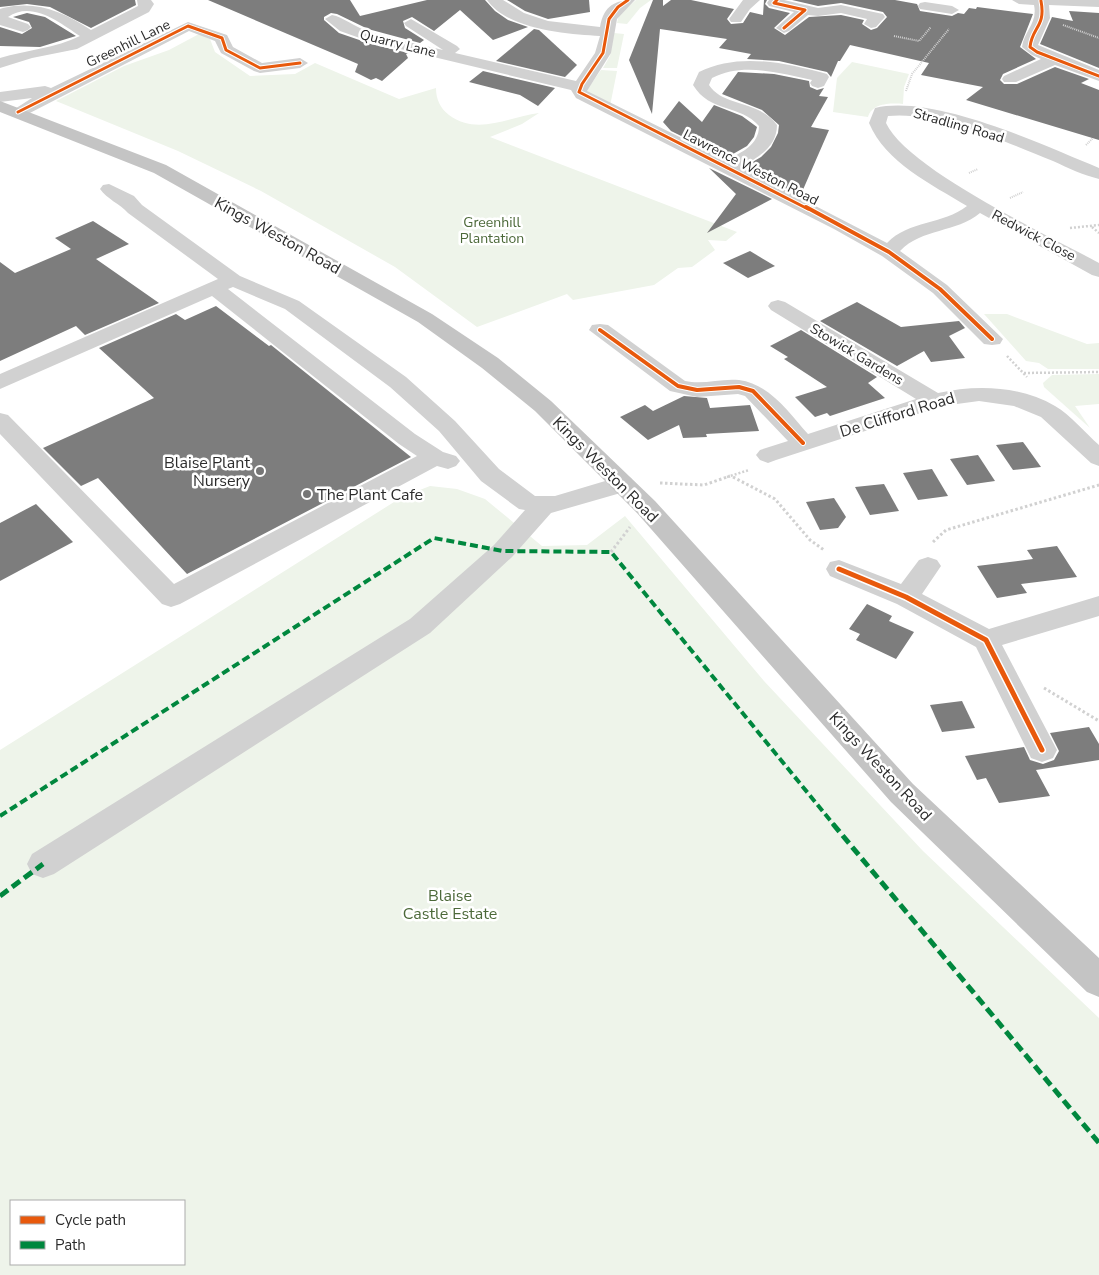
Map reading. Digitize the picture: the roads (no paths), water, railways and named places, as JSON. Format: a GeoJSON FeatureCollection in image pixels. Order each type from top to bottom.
{"type":"FeatureCollection","features":[{"type":"Feature","properties":{"kind":"main road","name":"Kings Weston Road"},"geometry":{"type":"LineString","coordinates":[[6,105],[160,169],[425,318],[490,363],[543,406],[646,507],[902,793],[1099,982]]}},
{"type":"Feature","properties":{"kind":"street"},"geometry":{"type":"LineString","coordinates":[[0,63],[29,54],[68,48],[144,9],[147,4],[144,0]]}},
{"type":"Feature","properties":{"kind":"street"},"geometry":{"type":"LineString","coordinates":[[494,0],[511,14],[532,23],[560,28],[606,32]]}},
{"type":"Feature","properties":{"kind":"street"},"geometry":{"type":"LineString","coordinates":[[580,86],[594,70],[603,54],[606,32],[614,11],[628,0]]}},
{"type":"Feature","properties":{"kind":"street"},"geometry":{"type":"LineString","coordinates":[[736,18],[744,6],[753,0]]}},
{"type":"Feature","properties":{"kind":"street"},"geometry":{"type":"LineString","coordinates":[[1020,0],[1099,3]]}},
{"type":"Feature","properties":{"kind":"street"},"geometry":{"type":"LineString","coordinates":[[770,1],[807,6],[818,12],[841,9],[878,17],[871,24]]}},
{"type":"Feature","properties":{"kind":"street"},"geometry":{"type":"LineString","coordinates":[[1041,1],[1044,18],[1030,44],[1033,50],[1099,76]]}},
{"type":"Feature","properties":{"kind":"street"},"geometry":{"type":"LineString","coordinates":[[23,27],[2,21],[1,15],[21,6],[40,7],[91,37]]}},
{"type":"Feature","properties":{"kind":"street"},"geometry":{"type":"LineString","coordinates":[[784,28],[807,6]]}},
{"type":"Feature","properties":{"kind":"street"},"geometry":{"type":"LineString","coordinates":[[925,6],[950,11]]}},
{"type":"Feature","properties":{"kind":"street","name":"Quarry Lane"},"geometry":{"type":"LineString","coordinates":[[332,19],[346,28],[376,39],[468,60],[551,84],[580,86]]}},
{"type":"Feature","properties":{"kind":"street","name":"Quarry Lane"},"geometry":{"type":"LineString","coordinates":[[410,23],[468,60]]}},
{"type":"Feature","properties":{"kind":"street","name":"Greenhill Lane"},"geometry":{"type":"LineString","coordinates":[[6,105],[56,90],[148,48],[188,26],[222,38],[226,50],[260,68],[300,62]]}},
{"type":"Feature","properties":{"kind":"street"},"geometry":{"type":"LineString","coordinates":[[1010,79],[1055,59]]}},
{"type":"Feature","properties":{"kind":"street"},"geometry":{"type":"LineString","coordinates":[[727,167],[758,148],[767,135],[768,125],[756,114],[708,95],[700,84],[705,75],[722,68],[757,66],[821,77],[818,82]]}},
{"type":"Feature","properties":{"kind":"street","name":"Lawrence Weston Road"},"geometry":{"type":"LineString","coordinates":[[580,86],[579,92],[587,99],[727,167],[889,252],[940,289],[992,339]]}},
{"type":"Feature","properties":{"kind":"street","name":"Greenhill Lane"},"geometry":{"type":"LineString","coordinates":[[6,105],[56,90]]}},
{"type":"Feature","properties":{"kind":"street","name":"Stradling Road"},"geometry":{"type":"LineString","coordinates":[[977,204],[904,157],[881,135],[876,120],[881,112],[906,109],[952,120],[1099,174]]}},
{"type":"Feature","properties":{"kind":"street"},"geometry":{"type":"LineString","coordinates":[[109,190],[127,200],[135,209],[406,439],[434,457],[490,475]]}},
{"type":"Feature","properties":{"kind":"street"},"geometry":{"type":"LineString","coordinates":[[889,252],[904,236],[966,215],[975,209],[977,204]]}},
{"type":"Feature","properties":{"kind":"street","name":"Redwick Close"},"geometry":{"type":"LineString","coordinates":[[977,204],[1089,269]]}},
{"type":"Feature","properties":{"kind":"street"},"geometry":{"type":"LineString","coordinates":[[0,382],[224,284],[292,305],[398,382],[447,426],[490,475],[528,503],[543,506],[622,484]]}},
{"type":"Feature","properties":{"kind":"street","name":"Stowick Gardens"},"geometry":{"type":"LineString","coordinates":[[758,317],[788,302],[935,401]]}},
{"type":"Feature","properties":{"kind":"street"},"geometry":{"type":"LineString","coordinates":[[600,330],[650,377],[687,388],[739,387],[752,391],[762,398],[803,443]]}},
{"type":"Feature","properties":{"kind":"street","name":"De Clifford Road"},"geometry":{"type":"LineString","coordinates":[[768,455],[935,401],[955,396],[979,394],[1031,404],[1049,412],[1099,458]]}},
{"type":"Feature","properties":{"kind":"street"},"geometry":{"type":"LineString","coordinates":[[0,420],[171,597],[434,457]]}},
{"type":"Feature","properties":{"kind":"street"},"geometry":{"type":"LineString","coordinates":[[43,864],[420,626],[504,551],[543,506]]}},
{"type":"Feature","properties":{"kind":"street"},"geometry":{"type":"LineString","coordinates":[[906,597],[928,566]]}},
{"type":"Feature","properties":{"kind":"street"},"geometry":{"type":"LineString","coordinates":[[839,569],[906,597],[986,640],[1042,750]]}},
{"type":"Feature","properties":{"kind":"street"},"geometry":{"type":"LineString","coordinates":[[986,640],[1099,606]]}},
{"type":"Feature","properties":{"kind":"place","name":"Blaise Plant Nursery"},"geometry":{"type":"Point","coordinates":[260,471]}},
{"type":"Feature","properties":{"kind":"place","name":"The Plant Cafe"},"geometry":{"type":"Point","coordinates":[307,494]}},
{"type":"Feature","properties":{"kind":"park label","name":"Greenhill Plantation"},"geometry":{"type":"Point","coordinates":[492,230]}},
{"type":"Feature","properties":{"kind":"park label","name":"Blaise Castle Estate"},"geometry":{"type":"Point","coordinates":[450,904]}}]}
